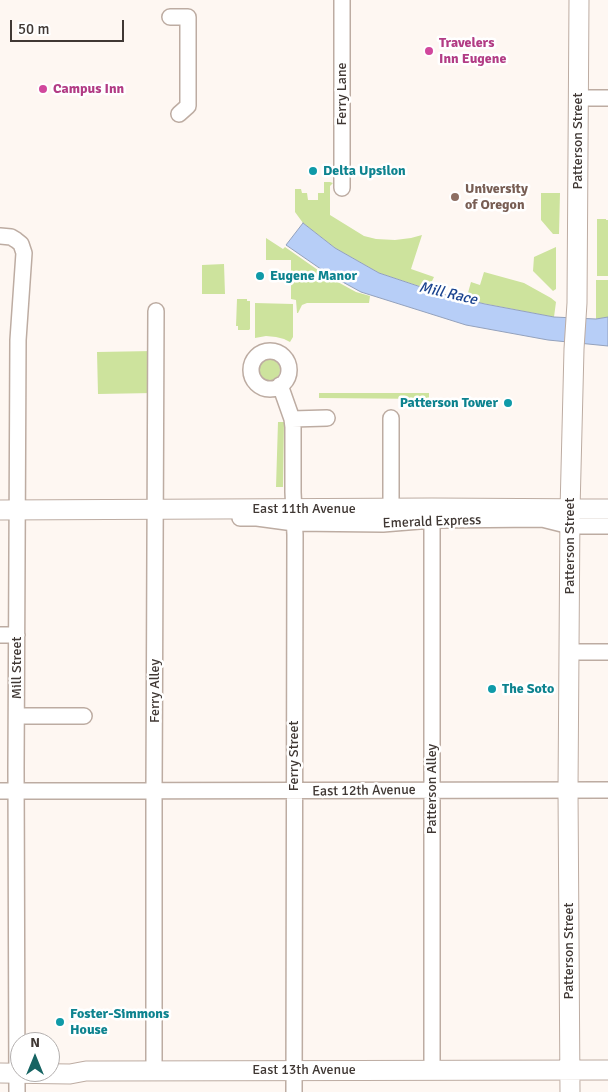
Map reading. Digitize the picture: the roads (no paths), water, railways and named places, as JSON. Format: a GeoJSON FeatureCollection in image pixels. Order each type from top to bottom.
{"type":"FeatureCollection","features":[{"type":"Feature","properties":{"kind":"main road","name":"Patterson Street"},"geometry":{"type":"LineString","coordinates":[[570,1092],[568,790],[570,518],[574,349],[577,303],[580,0]]}},
{"type":"Feature","properties":{"kind":"main road","name":"East 11th Avenue"},"geometry":{"type":"LineString","coordinates":[[9,510],[294,516],[391,509],[432,514],[570,518],[608,509]]}},
{"type":"Feature","properties":{"kind":"main road","name":"East 13th Avenue"},"geometry":{"type":"LineString","coordinates":[[60,1075],[86,1071],[608,1070]]}},
{"type":"Feature","properties":{"kind":"street","name":"Ferry Lane"},"geometry":{"type":"LineString","coordinates":[[342,0],[342,188]]}},
{"type":"Feature","properties":{"kind":"street"},"geometry":{"type":"LineString","coordinates":[[170,17],[188,17],[188,106],[180,114]]}},
{"type":"Feature","properties":{"kind":"street"},"geometry":{"type":"LineString","coordinates":[[579,98],[608,98]]}},
{"type":"Feature","properties":{"kind":"street","name":"Mill Street"},"geometry":{"type":"LineString","coordinates":[[12,1032],[17,635],[9,510],[18,326],[23,270],[14,242]]}},
{"type":"Feature","properties":{"kind":"street","name":"Ferry Alley"},"geometry":{"type":"LineString","coordinates":[[154,1071],[156,311]]}},
{"type":"Feature","properties":{"kind":"street","name":"Ferry Street"},"geometry":{"type":"LineString","coordinates":[[280,386],[292,420],[294,516],[294,1092]]}},
{"type":"Feature","properties":{"kind":"street"},"geometry":{"type":"LineString","coordinates":[[292,420],[327,418]]}},
{"type":"Feature","properties":{"kind":"street"},"geometry":{"type":"LineString","coordinates":[[391,418],[391,509]]}},
{"type":"Feature","properties":{"kind":"street","name":"Emerald Express"},"geometry":{"type":"LineString","coordinates":[[294,516],[383,524],[432,514]]}},
{"type":"Feature","properties":{"kind":"street","name":"Patterson Alley"},"geometry":{"type":"LineString","coordinates":[[432,514],[432,1070]]}},
{"type":"Feature","properties":{"kind":"street"},"geometry":{"type":"LineString","coordinates":[[570,518],[608,526]]}},
{"type":"Feature","properties":{"kind":"street"},"geometry":{"type":"LineString","coordinates":[[0,635],[17,635]]}},
{"type":"Feature","properties":{"kind":"street"},"geometry":{"type":"LineString","coordinates":[[570,652],[608,652]]}},
{"type":"Feature","properties":{"kind":"street"},"geometry":{"type":"LineString","coordinates":[[17,716],[84,716]]}},
{"type":"Feature","properties":{"kind":"street","name":"East 12th Avenue"},"geometry":{"type":"LineString","coordinates":[[0,791],[608,790]]}},
{"type":"Feature","properties":{"kind":"water"},"geometry":{"type":"Polygon","coordinates":[[[303,223],[335,248],[379,273],[442,294],[554,317],[596,319],[608,317],[608,346],[548,340],[466,325],[361,292],[328,274],[286,245],[303,223]]]}},
{"type":"Feature","properties":{"kind":"place","name":"Travelers Inn Eugene"},"geometry":{"type":"Point","coordinates":[429,51]}},
{"type":"Feature","properties":{"kind":"place","name":"Campus Inn"},"geometry":{"type":"Point","coordinates":[43,89]}},
{"type":"Feature","properties":{"kind":"place","name":"Delta Upsilon"},"geometry":{"type":"Point","coordinates":[313,171]}},
{"type":"Feature","properties":{"kind":"place","name":"University of Oregon"},"geometry":{"type":"Point","coordinates":[455,197]}},
{"type":"Feature","properties":{"kind":"place","name":"Eugene Manor"},"geometry":{"type":"Point","coordinates":[260,276]}},
{"type":"Feature","properties":{"kind":"place","name":"Patterson Tower"},"geometry":{"type":"Point","coordinates":[508,403]}},
{"type":"Feature","properties":{"kind":"place","name":"The Soto"},"geometry":{"type":"Point","coordinates":[492,689]}},
{"type":"Feature","properties":{"kind":"place","name":"Foster-Simmons House"},"geometry":{"type":"Point","coordinates":[60,1022]}},
{"type":"Feature","properties":{"kind":"water label","name":"Mill Race"},"geometry":{"type":"Point","coordinates":[448,294]}}]}
